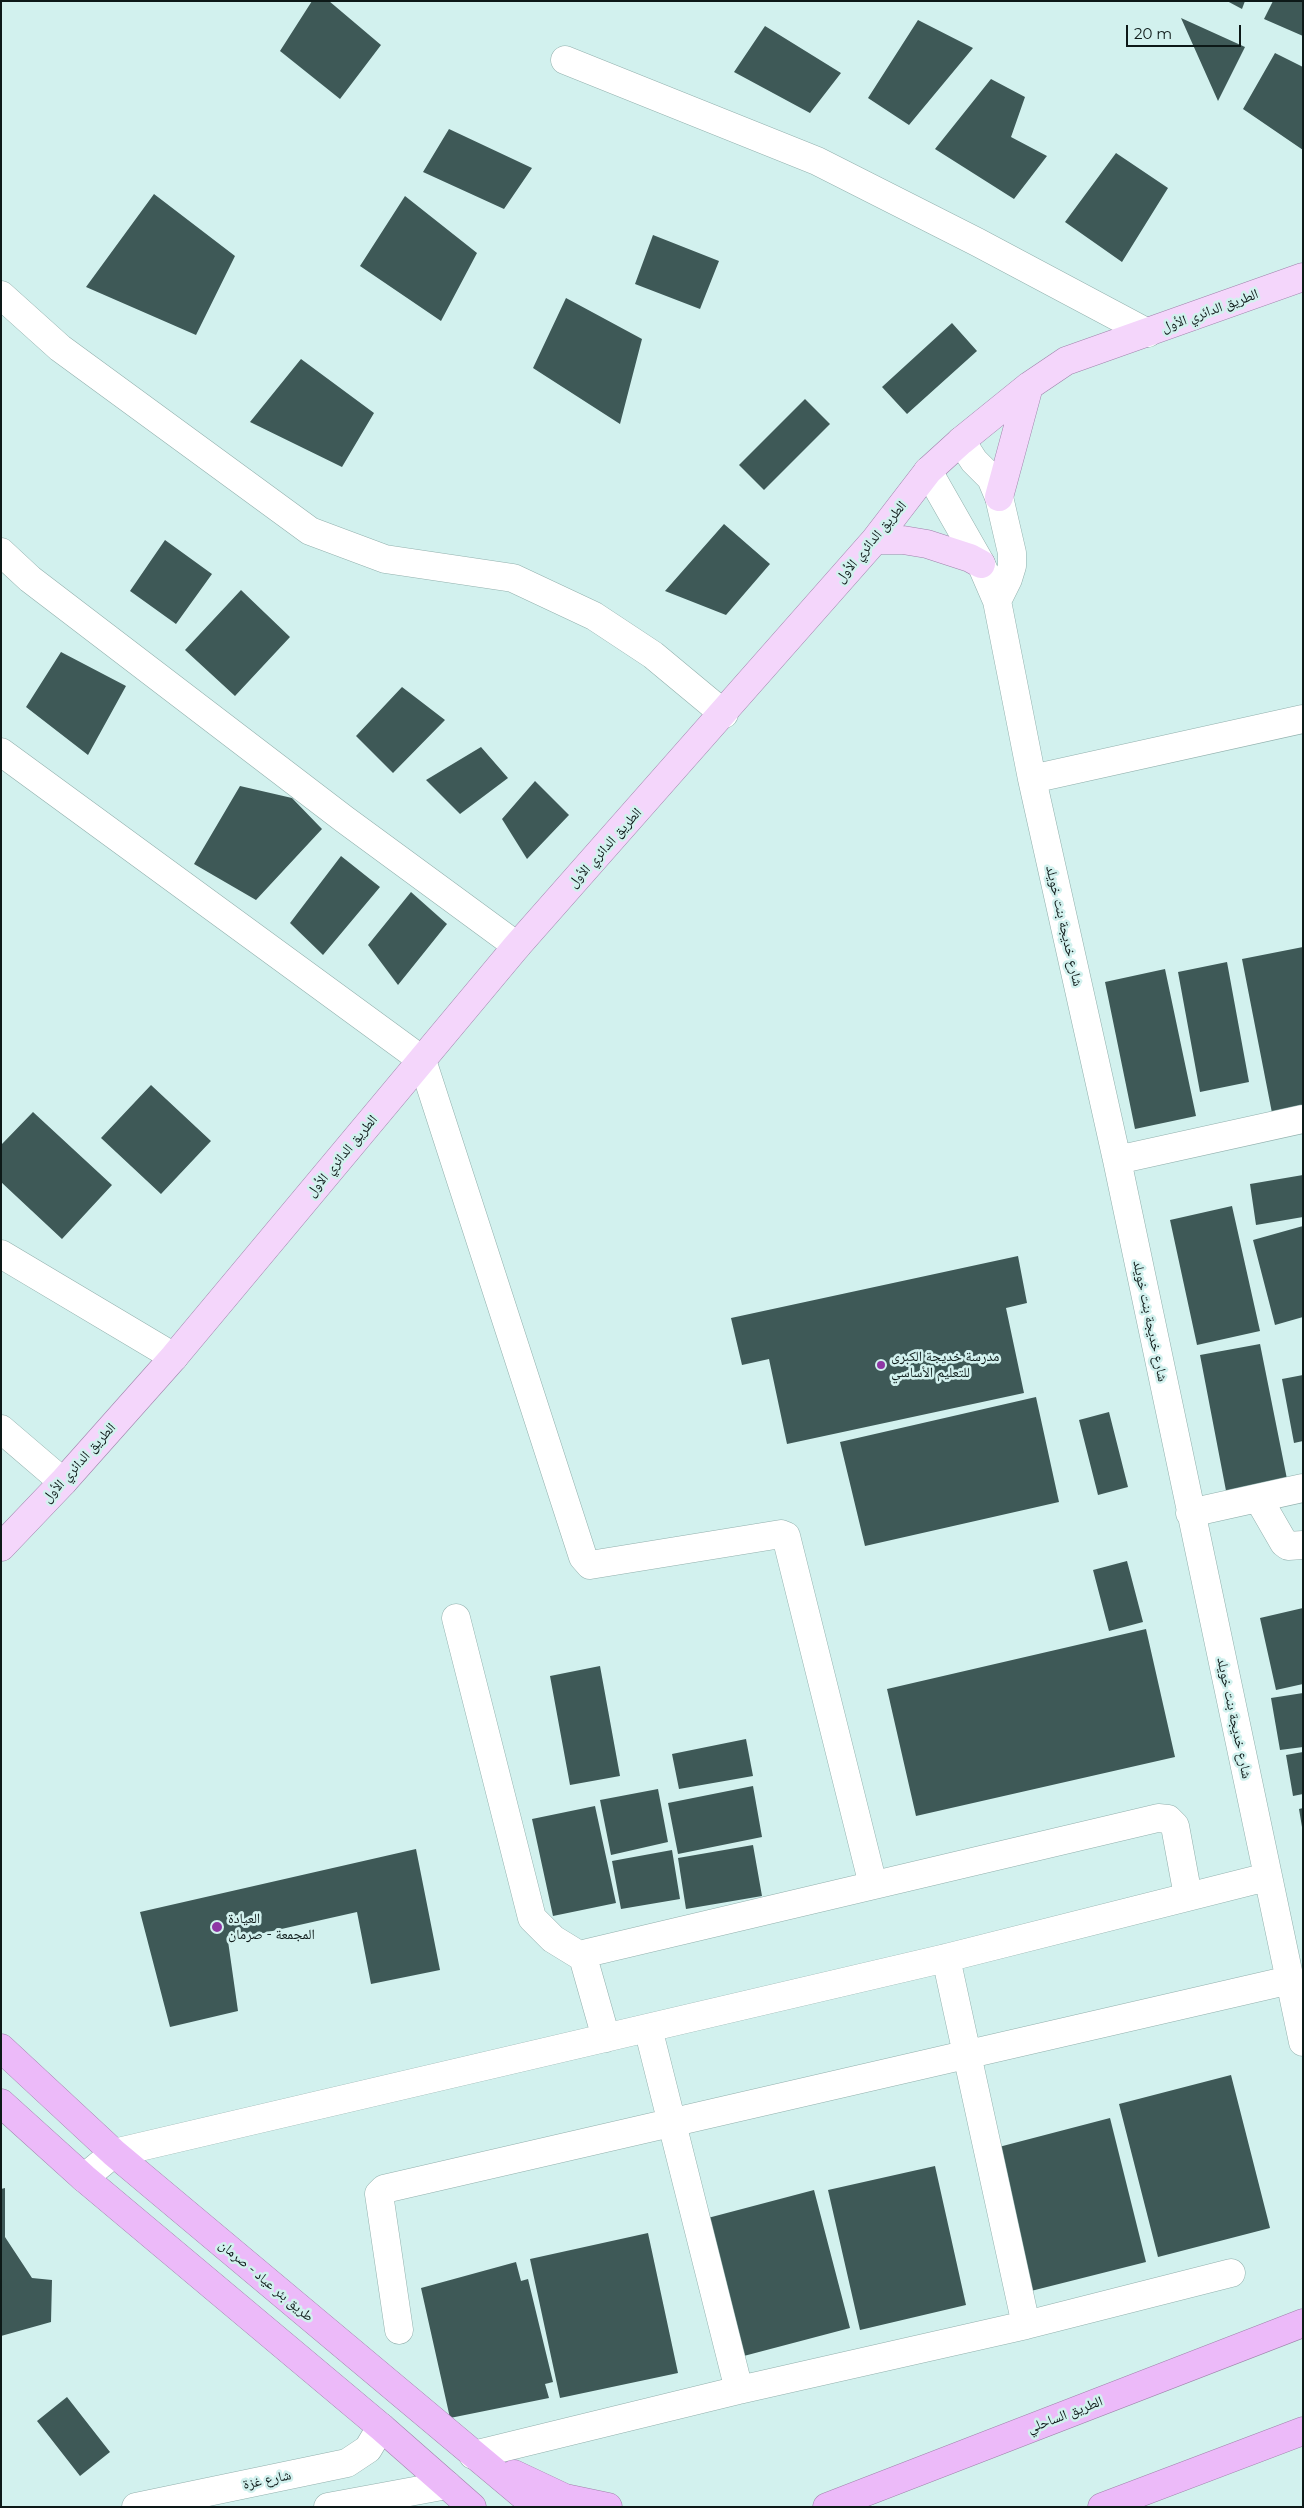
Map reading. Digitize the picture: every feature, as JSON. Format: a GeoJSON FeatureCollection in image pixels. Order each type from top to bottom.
{"type":"FeatureCollection","features":[{"type":"Feature","properties":{"kind":"highway","name":"طريق بئر عياد - صرمان"},"geometry":{"type":"LineString","coordinates":[[1,2048],[114,2153],[473,2456],[537,2507]]}},
{"type":"Feature","properties":{"kind":"highway"},"geometry":{"type":"LineString","coordinates":[[1,2103],[84,2178],[381,2427],[459,2498]]}},
{"type":"Feature","properties":{"kind":"highway","name":"الطريق الساحلي"},"geometry":{"type":"LineString","coordinates":[[826,2507],[1303,2323]]}},
{"type":"Feature","properties":{"kind":"highway"},"geometry":{"type":"LineString","coordinates":[[1102,2507],[1303,2432]]}},
{"type":"Feature","properties":{"kind":"highway"},"geometry":{"type":"LineString","coordinates":[[473,2456],[565,2498],[608,2507]]}},
{"type":"Feature","properties":{"kind":"main road","name":"الطريق الدائري الأول"},"geometry":{"type":"LineString","coordinates":[[1,1547],[63,1482],[174,1357],[518,946],[724,714],[875,540],[928,471],[961,441],[1029,386],[1066,361],[1303,277]]}},
{"type":"Feature","properties":{"kind":"main road"},"geometry":{"type":"LineString","coordinates":[[999,497],[1029,386]]}},
{"type":"Feature","properties":{"kind":"main road"},"geometry":{"type":"LineString","coordinates":[[875,540],[903,540],[927,544],[970,558],[981,564]]}},
{"type":"Feature","properties":{"kind":"street"},"geometry":{"type":"LineString","coordinates":[[565,60],[817,161],[978,242],[1148,333]]}},
{"type":"Feature","properties":{"kind":"street"},"geometry":{"type":"LineString","coordinates":[[1,295],[60,348],[310,531],[386,559],[513,578],[594,616],[653,655],[724,714]]}},
{"type":"Feature","properties":{"kind":"street"},"geometry":{"type":"LineString","coordinates":[[961,441],[974,460],[991,478],[999,497],[1012,553],[1012,566],[997,601]]}},
{"type":"Feature","properties":{"kind":"street","name":"شارع خديجة بنت خويلد"},"geometry":{"type":"LineString","coordinates":[[928,471],[981,564],[997,601],[1032,779],[1117,1160],[1303,2042]]}},
{"type":"Feature","properties":{"kind":"street"},"geometry":{"type":"LineString","coordinates":[[1,552],[30,579],[344,819],[518,946]]}},
{"type":"Feature","properties":{"kind":"street"},"geometry":{"type":"LineString","coordinates":[[1032,779],[1303,719]]}},
{"type":"Feature","properties":{"kind":"street"},"geometry":{"type":"LineString","coordinates":[[1,752],[422,1060],[583,1557],[590,1565],[781,1534],[786,1536],[873,1885]]}},
{"type":"Feature","properties":{"kind":"street"},"geometry":{"type":"LineString","coordinates":[[1117,1160],[1303,1119]]}},
{"type":"Feature","properties":{"kind":"street"},"geometry":{"type":"LineString","coordinates":[[1,1254],[174,1357]]}},
{"type":"Feature","properties":{"kind":"street"},"geometry":{"type":"LineString","coordinates":[[1,1429],[63,1482]]}},
{"type":"Feature","properties":{"kind":"street"},"geometry":{"type":"LineString","coordinates":[[1190,1512],[1303,1488]]}},
{"type":"Feature","properties":{"kind":"street"},"geometry":{"type":"LineString","coordinates":[[1258,1498],[1284,1543],[1288,1546],[1303,1545]]}},
{"type":"Feature","properties":{"kind":"street"},"geometry":{"type":"LineString","coordinates":[[456,1618],[532,1918],[553,1939],[584,1958],[606,2038]]}},
{"type":"Feature","properties":{"kind":"street"},"geometry":{"type":"LineString","coordinates":[[584,1958],[587,1953],[1163,1818],[1168,1818],[1175,1826],[1188,1896]]}},
{"type":"Feature","properties":{"kind":"street"},"geometry":{"type":"LineString","coordinates":[[84,2178],[114,2153],[946,1958],[1267,1877]]}},
{"type":"Feature","properties":{"kind":"street"},"geometry":{"type":"LineString","coordinates":[[946,1958],[969,2055],[1026,2325]]}},
{"type":"Feature","properties":{"kind":"street"},"geometry":{"type":"LineString","coordinates":[[399,2330],[379,2194],[384,2189],[1290,1980]]}},
{"type":"Feature","properties":{"kind":"street"},"geometry":{"type":"LineString","coordinates":[[648,2028],[739,2390]]}},
{"type":"Feature","properties":{"kind":"street"},"geometry":{"type":"LineString","coordinates":[[473,2456],[739,2390],[1026,2325],[1232,2274]]}},
{"type":"Feature","properties":{"kind":"street","name":"شارع غزة"},"geometry":{"type":"LineString","coordinates":[[136,2507],[347,2464],[368,2449],[381,2427]]}},
{"type":"Feature","properties":{"kind":"street"},"geometry":{"type":"LineString","coordinates":[[328,2507],[459,2498]]}},
{"type":"Feature","properties":{"kind":"building"},"geometry":{"type":"Polygon","coordinates":[[[312,1],[329,1],[381,45],[340,99],[280,51],[312,1]]]}},
{"type":"Feature","properties":{"kind":"building"},"geometry":{"type":"Polygon","coordinates":[[[1227,1],[1245,1],[1242,9],[1227,1]]]}},
{"type":"Feature","properties":{"kind":"building"},"geometry":{"type":"Polygon","coordinates":[[[1273,1],[1303,1],[1303,36],[1264,19],[1273,1]]]}},
{"type":"Feature","properties":{"kind":"building"},"geometry":{"type":"Polygon","coordinates":[[[1181,18],[1245,47],[1218,101],[1181,18]]]}},
{"type":"Feature","properties":{"kind":"building"},"geometry":{"type":"Polygon","coordinates":[[[918,20],[973,48],[909,125],[868,98],[918,20]]]}},
{"type":"Feature","properties":{"kind":"building"},"geometry":{"type":"Polygon","coordinates":[[[765,26],[841,73],[810,113],[734,72],[765,26]]]}},
{"type":"Feature","properties":{"kind":"building"},"geometry":{"type":"Polygon","coordinates":[[[1275,53],[1303,67],[1303,150],[1243,109],[1275,53]]]}},
{"type":"Feature","properties":{"kind":"building"},"geometry":{"type":"Polygon","coordinates":[[[991,79],[1025,97],[1011,137],[1047,156],[1014,199],[935,149],[991,79]]]}},
{"type":"Feature","properties":{"kind":"building"},"geometry":{"type":"Polygon","coordinates":[[[449,129],[532,168],[504,209],[423,172],[449,129]]]}},
{"type":"Feature","properties":{"kind":"building"},"geometry":{"type":"Polygon","coordinates":[[[1116,153],[1168,188],[1122,262],[1065,222],[1116,153]]]}},
{"type":"Feature","properties":{"kind":"building"},"geometry":{"type":"Polygon","coordinates":[[[154,194],[235,256],[196,335],[86,287],[154,194]]]}},
{"type":"Feature","properties":{"kind":"building"},"geometry":{"type":"Polygon","coordinates":[[[405,196],[477,253],[441,321],[360,266],[405,196]]]}},
{"type":"Feature","properties":{"kind":"building"},"geometry":{"type":"Polygon","coordinates":[[[653,235],[719,261],[700,309],[635,284],[653,235]]]}},
{"type":"Feature","properties":{"kind":"building"},"geometry":{"type":"Polygon","coordinates":[[[566,298],[642,339],[620,424],[533,368],[566,298]]]}},
{"type":"Feature","properties":{"kind":"building"},"geometry":{"type":"Polygon","coordinates":[[[952,323],[977,351],[907,414],[882,387],[952,323]]]}},
{"type":"Feature","properties":{"kind":"building"},"geometry":{"type":"Polygon","coordinates":[[[301,359],[374,413],[342,467],[250,422],[301,359]]]}},
{"type":"Feature","properties":{"kind":"building"},"geometry":{"type":"Polygon","coordinates":[[[805,399],[830,424],[764,490],[739,465],[805,399]]]}},
{"type":"Feature","properties":{"kind":"building"},"geometry":{"type":"Polygon","coordinates":[[[724,524],[770,564],[726,615],[665,591],[724,524]]]}},
{"type":"Feature","properties":{"kind":"building"},"geometry":{"type":"Polygon","coordinates":[[[165,540],[212,574],[176,624],[130,591],[165,540]]]}},
{"type":"Feature","properties":{"kind":"building"},"geometry":{"type":"Polygon","coordinates":[[[241,590],[290,637],[235,696],[185,650],[241,590]]]}},
{"type":"Feature","properties":{"kind":"building"},"geometry":{"type":"Polygon","coordinates":[[[61,652],[126,686],[88,755],[26,707],[61,652]]]}},
{"type":"Feature","properties":{"kind":"building"},"geometry":{"type":"Polygon","coordinates":[[[402,687],[445,720],[393,773],[356,736],[402,687]]]}},
{"type":"Feature","properties":{"kind":"building"},"geometry":{"type":"Polygon","coordinates":[[[481,747],[508,778],[460,814],[426,780],[481,747]]]}},
{"type":"Feature","properties":{"kind":"building"},"geometry":{"type":"Polygon","coordinates":[[[535,781],[569,815],[527,859],[502,819],[535,781]]]}},
{"type":"Feature","properties":{"kind":"building"},"geometry":{"type":"Polygon","coordinates":[[[240,786],[292,798],[322,829],[256,900],[194,864],[240,786]]]}},
{"type":"Feature","properties":{"kind":"building"},"geometry":{"type":"Polygon","coordinates":[[[341,856],[380,887],[323,955],[290,923],[341,856]]]}},
{"type":"Feature","properties":{"kind":"building"},"geometry":{"type":"Polygon","coordinates":[[[411,892],[447,924],[398,985],[368,945],[411,892]]]}},
{"type":"Feature","properties":{"kind":"building"},"geometry":{"type":"Polygon","coordinates":[[[1303,947],[1303,1107],[1272,1113],[1242,959],[1303,947]]]}},
{"type":"Feature","properties":{"kind":"building"},"geometry":{"type":"Polygon","coordinates":[[[1227,962],[1249,1082],[1200,1092],[1178,972],[1227,962]]]}},
{"type":"Feature","properties":{"kind":"building"},"geometry":{"type":"Polygon","coordinates":[[[1165,969],[1196,1116],[1135,1129],[1105,982],[1165,969]]]}},
{"type":"Feature","properties":{"kind":"building"},"geometry":{"type":"Polygon","coordinates":[[[151,1085],[211,1141],[161,1194],[101,1138],[151,1085]]]}},
{"type":"Feature","properties":{"kind":"building"},"geometry":{"type":"Polygon","coordinates":[[[33,1112],[112,1185],[62,1239],[1,1182],[1,1145],[33,1112]]]}},
{"type":"Feature","properties":{"kind":"building"},"geometry":{"type":"Polygon","coordinates":[[[1303,1175],[1303,1217],[1256,1225],[1250,1184],[1303,1175]]]}},
{"type":"Feature","properties":{"kind":"building"},"geometry":{"type":"Polygon","coordinates":[[[1232,1206],[1260,1331],[1197,1345],[1170,1220],[1232,1206]]]}},
{"type":"Feature","properties":{"kind":"building"},"geometry":{"type":"Polygon","coordinates":[[[1303,1226],[1303,1317],[1275,1325],[1253,1240],[1303,1226]]]}},
{"type":"Feature","properties":{"kind":"building"},"geometry":{"type":"Polygon","coordinates":[[[1018,1256],[1027,1303],[1006,1308],[1024,1393],[787,1444],[769,1359],[742,1365],[731,1318],[1018,1256]]]}},
{"type":"Feature","properties":{"kind":"building"},"geometry":{"type":"Polygon","coordinates":[[[1260,1344],[1288,1484],[1227,1496],[1200,1355],[1260,1344]]]}},
{"type":"Feature","properties":{"kind":"building"},"geometry":{"type":"Polygon","coordinates":[[[1303,1375],[1303,1441],[1294,1443],[1282,1379],[1303,1375]]]}},
{"type":"Feature","properties":{"kind":"building"},"geometry":{"type":"Polygon","coordinates":[[[1036,1397],[1059,1502],[865,1546],[840,1442],[1036,1397]]]}},
{"type":"Feature","properties":{"kind":"building"},"geometry":{"type":"Polygon","coordinates":[[[1109,1412],[1128,1487],[1098,1495],[1079,1420],[1109,1412]]]}},
{"type":"Feature","properties":{"kind":"building"},"geometry":{"type":"Polygon","coordinates":[[[1127,1561],[1143,1622],[1109,1631],[1093,1570],[1127,1561]]]}},
{"type":"Feature","properties":{"kind":"building"},"geometry":{"type":"Polygon","coordinates":[[[1303,1608],[1303,1684],[1276,1690],[1260,1618],[1303,1608]]]}},
{"type":"Feature","properties":{"kind":"building"},"geometry":{"type":"Polygon","coordinates":[[[1146,1629],[1175,1757],[916,1816],[887,1689],[1146,1629]]]}},
{"type":"Feature","properties":{"kind":"building"},"geometry":{"type":"Polygon","coordinates":[[[600,1666],[620,1776],[570,1785],[550,1676],[600,1666]]]}},
{"type":"Feature","properties":{"kind":"building"},"geometry":{"type":"Polygon","coordinates":[[[1303,1693],[1303,1747],[1280,1750],[1271,1698],[1303,1693]]]}},
{"type":"Feature","properties":{"kind":"building"},"geometry":{"type":"Polygon","coordinates":[[[746,1739],[753,1776],[679,1789],[672,1754],[746,1739]]]}},
{"type":"Feature","properties":{"kind":"building"},"geometry":{"type":"Polygon","coordinates":[[[1303,1752],[1303,1794],[1293,1796],[1286,1755],[1303,1752]]]}},
{"type":"Feature","properties":{"kind":"building"},"geometry":{"type":"Polygon","coordinates":[[[753,1786],[762,1837],[678,1854],[668,1803],[753,1786]]]}},
{"type":"Feature","properties":{"kind":"building"},"geometry":{"type":"Polygon","coordinates":[[[658,1789],[668,1842],[611,1855],[600,1800],[658,1789]]]}},
{"type":"Feature","properties":{"kind":"building"},"geometry":{"type":"Polygon","coordinates":[[[595,1806],[616,1903],[553,1916],[532,1819],[595,1806]]]}},
{"type":"Feature","properties":{"kind":"building"},"geometry":{"type":"Polygon","coordinates":[[[1303,1808],[1303,1827],[1302,1827],[1299,1809],[1303,1808]]]}},
{"type":"Feature","properties":{"kind":"building"},"geometry":{"type":"Polygon","coordinates":[[[753,1845],[762,1896],[686,1909],[678,1858],[753,1845]]]}},
{"type":"Feature","properties":{"kind":"building","name":"العيادة المجمعة - صرمان"},"geometry":{"type":"Polygon","coordinates":[[[416,1849],[440,1970],[371,1984],[357,1912],[228,1941],[238,2011],[170,2027],[140,1912],[416,1849]]]}},
{"type":"Feature","properties":{"kind":"building"},"geometry":{"type":"Polygon","coordinates":[[[672,1850],[680,1899],[621,1909],[612,1861],[672,1850]]]}},
{"type":"Feature","properties":{"kind":"building"},"geometry":{"type":"Polygon","coordinates":[[[1231,2075],[1270,2228],[1158,2257],[1119,2104],[1231,2075]]]}},
{"type":"Feature","properties":{"kind":"building"},"geometry":{"type":"Polygon","coordinates":[[[1110,2118],[1146,2262],[1031,2291],[995,2148],[1110,2118]]]}},
{"type":"Feature","properties":{"kind":"building"},"geometry":{"type":"Polygon","coordinates":[[[935,2166],[966,2305],[860,2330],[828,2190],[935,2166]]]}},
{"type":"Feature","properties":{"kind":"building"},"geometry":{"type":"Polygon","coordinates":[[[5,2188],[5,2237],[32,2278],[52,2280],[51,2322],[1,2336],[1,2189],[5,2188]]]}},
{"type":"Feature","properties":{"kind":"building"},"geometry":{"type":"Polygon","coordinates":[[[814,2190],[850,2328],[740,2357],[704,2219],[814,2190]]]}},
{"type":"Feature","properties":{"kind":"building"},"geometry":{"type":"Polygon","coordinates":[[[648,2233],[678,2373],[560,2398],[530,2259],[648,2233]]]}},
{"type":"Feature","properties":{"kind":"building"},"geometry":{"type":"Polygon","coordinates":[[[516,2262],[521,2281],[528,2279],[553,2382],[545,2384],[549,2398],[450,2418],[421,2288],[516,2262]]]}},
{"type":"Feature","properties":{"kind":"building"},"geometry":{"type":"Polygon","coordinates":[[[67,2397],[110,2452],[80,2476],[37,2421],[67,2397]]]}},
{"type":"Feature","properties":{"kind":"place","name":"مدرسة خديجة الكبرى للتعليم الأساسي"},"geometry":{"type":"Point","coordinates":[881,1365]}},
{"type":"Feature","properties":{"kind":"place","name":"العيادة المجمعة - صرمان"},"geometry":{"type":"Point","coordinates":[217,1927]}}]}
